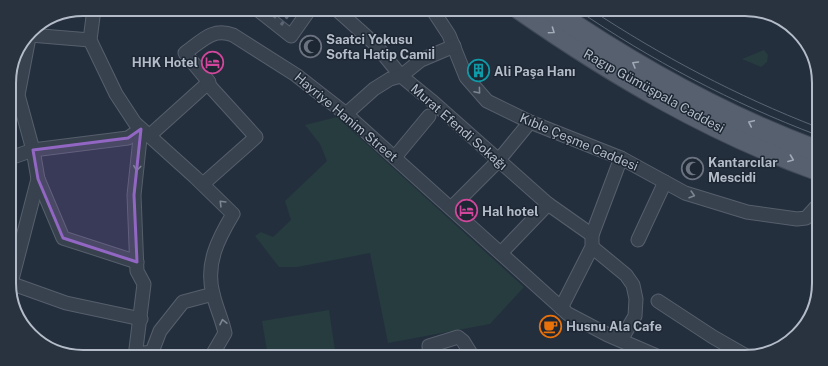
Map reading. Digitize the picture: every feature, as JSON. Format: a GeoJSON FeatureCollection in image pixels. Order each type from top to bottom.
{"type":"FeatureCollection","features":[{"type":"Feature","properties":{"kind":"main road","name":"Ragıp Gümüşpala Caddesi"},"geometry":{"type":"LineString","coordinates":[[530,16],[596,60],[711,124],[812,161]]}},
{"type":"Feature","properties":{"kind":"main road","name":"Ragıp Gümüşpala Caddesi"},"geometry":{"type":"LineString","coordinates":[[560,16],[599,42],[688,93],[780,136],[812,159]]}},
{"type":"Feature","properties":{"kind":"street"},"geometry":{"type":"LineString","coordinates":[[93,16],[90,40],[116,94],[145,133],[203,184],[233,214],[214,250],[210,275],[213,294],[220,312],[225,333],[215,350]]}},
{"type":"Feature","properties":{"kind":"street"},"geometry":{"type":"LineString","coordinates":[[266,16],[291,36],[305,16]]}},
{"type":"Feature","properties":{"kind":"street","name":"Murat Efendi Sokağı"},"geometry":{"type":"LineString","coordinates":[[344,16],[375,44],[401,76],[434,102],[498,161],[592,241],[626,275],[633,285],[636,299],[635,316],[621,340]]}},
{"type":"Feature","properties":{"kind":"street","name":"Kıble Çeşme Caddesi"},"geometry":{"type":"LineString","coordinates":[[437,16],[450,35],[466,77],[487,101],[530,122],[621,158],[685,193],[746,212],[797,219],[806,218],[812,211]]}},
{"type":"Feature","properties":{"kind":"street","name":"Hayriye Hanim Street"},"geometry":{"type":"LineString","coordinates":[[207,83],[209,82],[185,53],[211,35],[224,32],[233,35],[296,75],[346,114],[561,308],[574,317],[643,350]]}},
{"type":"Feature","properties":{"kind":"street"},"geometry":{"type":"LineString","coordinates":[[38,34],[90,40]]}},
{"type":"Feature","properties":{"kind":"street"},"geometry":{"type":"LineString","coordinates":[[346,114],[374,89],[390,79],[401,76],[421,60],[454,46]]}},
{"type":"Feature","properties":{"kind":"street"},"geometry":{"type":"LineString","coordinates":[[16,81],[18,65]]}},
{"type":"Feature","properties":{"kind":"street"},"geometry":{"type":"LineString","coordinates":[[16,156],[34,150],[128,138],[145,133],[207,83],[256,137],[203,184]]}},
{"type":"Feature","properties":{"kind":"street"},"geometry":{"type":"LineString","coordinates":[[16,100],[34,150],[38,179],[63,238],[137,262]]}},
{"type":"Feature","properties":{"kind":"street"},"geometry":{"type":"LineString","coordinates":[[395,157],[429,116]]}},
{"type":"Feature","properties":{"kind":"street"},"geometry":{"type":"LineString","coordinates":[[451,208],[498,161],[530,122]]}},
{"type":"Feature","properties":{"kind":"street"},"geometry":{"type":"LineString","coordinates":[[136,350],[141,319],[144,284],[137,271],[134,195],[145,133]]}},
{"type":"Feature","properties":{"kind":"street"},"geometry":{"type":"LineString","coordinates":[[561,308],[592,241],[621,158]]}},
{"type":"Feature","properties":{"kind":"street"},"geometry":{"type":"LineString","coordinates":[[16,264],[38,179]]}},
{"type":"Feature","properties":{"kind":"street"},"geometry":{"type":"LineString","coordinates":[[638,240],[665,182]]}},
{"type":"Feature","properties":{"kind":"street"},"geometry":{"type":"LineString","coordinates":[[501,253],[548,204]]}},
{"type":"Feature","properties":{"kind":"street"},"geometry":{"type":"LineString","coordinates":[[16,285],[66,303],[141,319]]}},
{"type":"Feature","properties":{"kind":"street"},"geometry":{"type":"LineString","coordinates":[[153,350],[160,331],[183,302],[213,294]]}},
{"type":"Feature","properties":{"kind":"street"},"geometry":{"type":"LineString","coordinates":[[658,301],[736,350]]}},
{"type":"Feature","properties":{"kind":"street"},"geometry":{"type":"LineString","coordinates":[[429,350],[429,346],[458,337],[463,341],[469,350]]}},
{"type":"Feature","properties":{"kind":"highlighted area"},"geometry":{"type":"Polygon","coordinates":[[[141,129],[134,195],[137,262],[63,238],[38,179],[33,150],[128,138],[141,129]]]}},
{"type":"Feature","properties":{"kind":"green space"},"geometry":{"type":"Polygon","coordinates":[[[764,50],[768,55],[767,62],[761,67],[742,59],[764,50]]]}},
{"type":"Feature","properties":{"kind":"green space"},"geometry":{"type":"Polygon","coordinates":[[[337,117],[524,287],[490,324],[388,343],[370,253],[297,267],[279,267],[255,236],[261,232],[273,237],[291,220],[285,201],[327,161],[320,144],[305,125],[337,117]]]}},
{"type":"Feature","properties":{"kind":"green space"},"geometry":{"type":"Polygon","coordinates":[[[329,310],[335,350],[267,350],[262,321],[329,310]]]}},
{"type":"Feature","properties":{"kind":"tram line"},"geometry":{"type":"LineString","coordinates":[[586,16],[633,46],[723,95],[812,133]]}},
{"type":"Feature","properties":{"kind":"tram line"},"geometry":{"type":"LineString","coordinates":[[601,16],[644,43],[700,74],[758,102],[812,125]]}},
{"type":"Feature","properties":{"kind":"railway"},"geometry":{"type":"LineString","coordinates":[[281,25],[288,16]]}},
{"type":"Feature","properties":{"kind":"place","name":"Saatci Yokusu Softa Hatip Camiİ"},"geometry":{"type":"Point","coordinates":[311,46]}},
{"type":"Feature","properties":{"kind":"place","name":"HHK Hotel"},"geometry":{"type":"Point","coordinates":[213,62]}},
{"type":"Feature","properties":{"kind":"place","name":"Ali Paşa Hanı"},"geometry":{"type":"Point","coordinates":[479,71]}},
{"type":"Feature","properties":{"kind":"place","name":"Kantarcılar Mescidi"},"geometry":{"type":"Point","coordinates":[692,169]}},
{"type":"Feature","properties":{"kind":"place","name":"Hal hotel"},"geometry":{"type":"Point","coordinates":[466,211]}},
{"type":"Feature","properties":{"kind":"place","name":"Husnu Ala Cafe"},"geometry":{"type":"Point","coordinates":[551,326]}}]}
